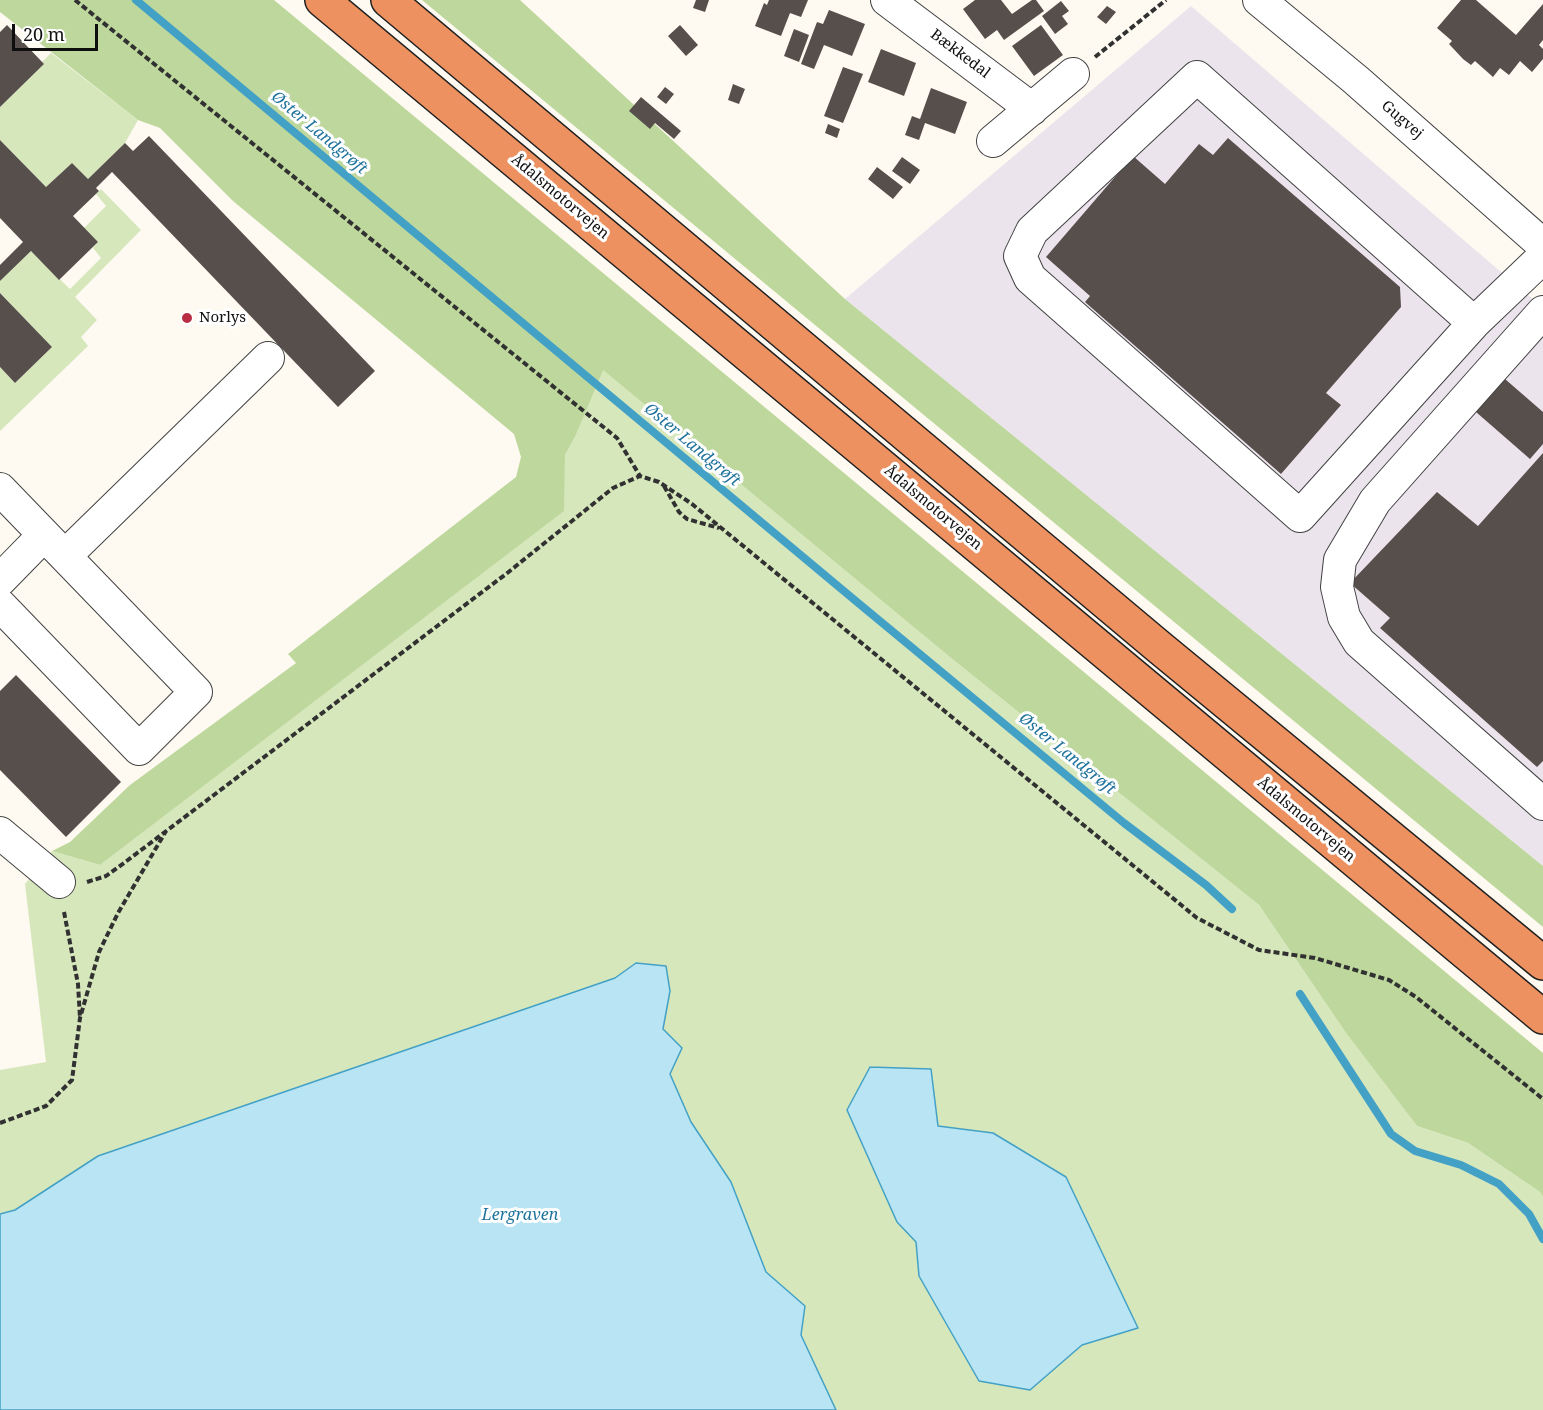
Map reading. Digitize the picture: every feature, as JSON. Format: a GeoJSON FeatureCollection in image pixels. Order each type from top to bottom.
{"type":"FeatureCollection","features":[{"type":"Feature","properties":{"kind":"highway","name":"Ådalsmotorvejen"},"geometry":{"type":"LineString","coordinates":[[322,0],[1543,1017]]}},
{"type":"Feature","properties":{"kind":"highway"},"geometry":{"type":"LineString","coordinates":[[388,0],[1159,647],[1543,963]]}},
{"type":"Feature","properties":{"kind":"street","name":"Bækkedal"},"geometry":{"type":"LineString","coordinates":[[887,0],[1032,109]]}},
{"type":"Feature","properties":{"kind":"street","name":"Gugvej"},"geometry":{"type":"LineString","coordinates":[[1258,0],[1356,80],[1543,244]]}},
{"type":"Feature","properties":{"kind":"street"},"geometry":{"type":"LineString","coordinates":[[993,141],[1073,74]]}},
{"type":"Feature","properties":{"kind":"street"},"geometry":{"type":"LineString","coordinates":[[1474,323],[1197,77],[1032,231],[1020,256],[1030,279],[1300,516],[1474,323],[1543,256]]}},
{"type":"Feature","properties":{"kind":"street"},"geometry":{"type":"LineString","coordinates":[[1543,312],[1375,501],[1340,560],[1337,587],[1344,617],[1359,642],[1543,804]]}},
{"type":"Feature","properties":{"kind":"street"},"geometry":{"type":"LineString","coordinates":[[0,580],[54,545],[268,358]]}},
{"type":"Feature","properties":{"kind":"street"},"geometry":{"type":"LineString","coordinates":[[0,489],[196,692],[139,749],[0,605]]}},
{"type":"Feature","properties":{"kind":"street"},"geometry":{"type":"LineString","coordinates":[[0,833],[59,882]]}},
{"type":"Feature","properties":{"kind":"path"},"geometry":{"type":"LineString","coordinates":[[75,0],[616,438],[640,476],[664,486],[723,529],[1197,918],[1259,950],[1315,958],[1389,980],[1416,997],[1543,1099]]}},
{"type":"Feature","properties":{"kind":"path"},"geometry":{"type":"LineString","coordinates":[[1073,74],[1166,0]]}},
{"type":"Feature","properties":{"kind":"path"},"geometry":{"type":"LineString","coordinates":[[80,1018],[78,984],[59,882],[84,883],[106,876],[506,574],[613,488],[640,476]]}},
{"type":"Feature","properties":{"kind":"path"},"geometry":{"type":"LineString","coordinates":[[664,486],[679,512],[687,519],[723,529]]}},
{"type":"Feature","properties":{"kind":"path"},"geometry":{"type":"LineString","coordinates":[[0,1123],[46,1106],[72,1080],[80,1018],[99,952],[118,913],[167,829]]}},
{"type":"Feature","properties":{"kind":"shaded area"},"geometry":{"type":"Polygon","coordinates":[[[1191,6],[1543,308],[1543,866],[845,299],[1191,6]]]}},
{"type":"Feature","properties":{"kind":"green space"},"geometry":{"type":"Polygon","coordinates":[[[0,0],[274,0],[1543,1053],[1543,1197],[1540,1192],[1468,1143],[1417,1126],[1346,1033],[1259,905],[951,658],[603,370],[565,455],[564,511],[100,865],[52,851],[70,842],[130,785],[296,663],[288,654],[516,477],[521,457],[514,434],[233,201],[160,128],[138,120],[0,12],[0,0]]]}},
{"type":"Feature","properties":{"kind":"green space"},"geometry":{"type":"Polygon","coordinates":[[[422,0],[520,0],[845,299],[1543,866],[1543,927],[422,0]]]}},
{"type":"Feature","properties":{"kind":"green space"},"geometry":{"type":"Polygon","coordinates":[[[51,53],[138,120],[125,143],[88,179],[72,163],[46,187],[0,140],[0,107],[44,64],[42,62],[51,53]]]}},
{"type":"Feature","properties":{"kind":"green space"},"geometry":{"type":"Polygon","coordinates":[[[101,189],[141,230],[75,297],[97,320],[81,337],[88,346],[0,431],[0,367],[15,383],[52,347],[0,293],[0,281],[31,251],[70,289],[101,258],[93,248],[98,242],[84,228],[106,206],[96,194],[101,189]]]}},
{"type":"Feature","properties":{"kind":"green space"},"geometry":{"type":"Polygon","coordinates":[[[602,369],[951,658],[1259,905],[1346,1033],[1417,1126],[1468,1143],[1540,1192],[1543,1197],[1543,1410],[836,1410],[801,1334],[805,1306],[766,1272],[731,1182],[691,1122],[670,1074],[682,1048],[663,1029],[670,991],[666,966],[636,963],[616,978],[98,1156],[15,1210],[0,1214],[0,1070],[46,1062],[25,884],[52,851],[100,865],[563,511],[565,455],[575,437],[602,369]],[[870,1067],[916,1242],[919,1276],[1030,1390],[1082,1345],[1138,1328],[993,1133],[938,1127],[930,1069],[870,1067]]]}},
{"type":"Feature","properties":{"kind":"water","name":"Lergraven"},"geometry":{"type":"Polygon","coordinates":[[[636,963],[666,966],[670,991],[663,1029],[682,1048],[670,1074],[691,1122],[731,1182],[766,1272],[805,1306],[801,1335],[836,1410],[0,1410],[0,1214],[15,1210],[98,1156],[615,978],[636,963]]]}},
{"type":"Feature","properties":{"kind":"water"},"geometry":{"type":"Polygon","coordinates":[[[870,1067],[931,1069],[938,1126],[993,1133],[1066,1177],[1138,1328],[1082,1345],[1030,1390],[979,1381],[919,1276],[916,1242],[897,1222],[847,1110],[870,1067]]]}},
{"type":"Feature","properties":{"kind":"building"},"geometry":{"type":"Polygon","coordinates":[[[696,0],[709,0],[705,12],[693,8],[696,0]]]}},
{"type":"Feature","properties":{"kind":"building"},"geometry":{"type":"Polygon","coordinates":[[[769,0],[808,0],[801,17],[790,13],[781,36],[755,26],[764,3],[767,5],[769,0]]]}},
{"type":"Feature","properties":{"kind":"building"},"geometry":{"type":"Polygon","coordinates":[[[975,0],[1001,0],[1012,14],[1032,0],[1036,0],[1044,11],[1004,40],[997,30],[985,39],[963,9],[975,0]]]}},
{"type":"Feature","properties":{"kind":"building"},"geometry":{"type":"Polygon","coordinates":[[[1461,0],[1476,0],[1516,35],[1543,4],[1543,40],[1539,45],[1543,49],[1543,59],[1532,72],[1520,61],[1509,75],[1500,68],[1493,77],[1475,61],[1471,65],[1463,59],[1449,44],[1452,41],[1437,28],[1461,0]]]}},
{"type":"Feature","properties":{"kind":"building"},"geometry":{"type":"Polygon","coordinates":[[[1061,1],[1069,11],[1062,16],[1068,24],[1055,34],[1042,16],[1061,1]]]}},
{"type":"Feature","properties":{"kind":"building"},"geometry":{"type":"Polygon","coordinates":[[[1107,6],[1116,12],[1106,24],[1097,17],[1107,6]]]}},
{"type":"Feature","properties":{"kind":"building"},"geometry":{"type":"Polygon","coordinates":[[[829,10],[865,24],[852,56],[824,45],[814,69],[801,64],[817,22],[823,24],[829,10]]]}},
{"type":"Feature","properties":{"kind":"building"},"geometry":{"type":"Polygon","coordinates":[[[7,25],[44,64],[0,107],[0,32],[7,25]]]}},
{"type":"Feature","properties":{"kind":"building"},"geometry":{"type":"Polygon","coordinates":[[[680,25],[698,45],[686,56],[668,36],[680,25]]]}},
{"type":"Feature","properties":{"kind":"building"},"geometry":{"type":"Polygon","coordinates":[[[1041,25],[1063,55],[1034,76],[1012,46],[1041,25]]]}},
{"type":"Feature","properties":{"kind":"building"},"geometry":{"type":"Polygon","coordinates":[[[794,29],[809,35],[799,62],[784,56],[794,29]]]}},
{"type":"Feature","properties":{"kind":"building"},"geometry":{"type":"Polygon","coordinates":[[[881,49],[916,63],[904,96],[868,82],[881,49]]]}},
{"type":"Feature","properties":{"kind":"building"},"geometry":{"type":"Polygon","coordinates":[[[843,67],[863,74],[843,123],[824,116],[843,67]]]}},
{"type":"Feature","properties":{"kind":"building"},"geometry":{"type":"Polygon","coordinates":[[[733,84],[745,89],[739,104],[728,100],[733,84]]]}},
{"type":"Feature","properties":{"kind":"building"},"geometry":{"type":"Polygon","coordinates":[[[665,87],[674,94],[666,104],[657,97],[665,87]]]}},
{"type":"Feature","properties":{"kind":"building"},"geometry":{"type":"Polygon","coordinates":[[[931,88],[967,102],[955,134],[925,123],[919,140],[905,135],[912,116],[920,119],[931,88]]]}},
{"type":"Feature","properties":{"kind":"building"},"geometry":{"type":"Polygon","coordinates":[[[641,97],[681,131],[674,139],[655,123],[650,129],[629,111],[641,97]]]}},
{"type":"Feature","properties":{"kind":"building"},"geometry":{"type":"Polygon","coordinates":[[[828,124],[840,129],[837,138],[825,133],[828,124]]]}},
{"type":"Feature","properties":{"kind":"building"},"geometry":{"type":"Polygon","coordinates":[[[149,136],[375,371],[338,407],[112,172],[96,188],[99,191],[73,216],[98,242],[59,280],[31,251],[0,281],[0,265],[23,242],[0,218],[0,140],[46,187],[72,163],[88,179],[125,143],[133,151],[149,136]]]}},
{"type":"Feature","properties":{"kind":"building"},"geometry":{"type":"Polygon","coordinates":[[[1228,138],[1400,287],[1401,307],[1326,393],[1341,405],[1281,474],[1085,302],[1090,296],[1046,257],[1133,156],[1165,184],[1199,144],[1213,155],[1228,138]]]}},
{"type":"Feature","properties":{"kind":"building"},"geometry":{"type":"Polygon","coordinates":[[[902,157],[920,170],[910,184],[892,171],[902,157]]]}},
{"type":"Feature","properties":{"kind":"building"},"geometry":{"type":"Polygon","coordinates":[[[877,167],[903,187],[893,199],[868,179],[877,167]]]}},
{"type":"Feature","properties":{"kind":"building"},"geometry":{"type":"Polygon","coordinates":[[[0,293],[52,347],[15,383],[0,367],[0,293]]]}},
{"type":"Feature","properties":{"kind":"building"},"geometry":{"type":"Polygon","coordinates":[[[1505,379],[1543,412],[1543,444],[1530,459],[1476,412],[1505,379]]]}},
{"type":"Feature","properties":{"kind":"building"},"geometry":{"type":"Polygon","coordinates":[[[1543,453],[1543,761],[1537,767],[1380,628],[1390,618],[1350,583],[1437,492],[1478,526],[1543,453]]]}},
{"type":"Feature","properties":{"kind":"building"},"geometry":{"type":"Polygon","coordinates":[[[16,675],[121,782],[66,837],[0,770],[0,691],[16,675]]]}},
{"type":"Feature","properties":{"kind":"waterway","name":"Øster Landgrøft"},"geometry":{"type":"LineString","coordinates":[[136,0],[857,602],[1124,823],[1206,885],[1232,909]]}},
{"type":"Feature","properties":{"kind":"waterway","name":"Øster Landgrøft"},"geometry":{"type":"LineString","coordinates":[[1300,994],[1391,1134],[1415,1151],[1461,1165],[1499,1184],[1529,1214],[1543,1239]]}},
{"type":"Feature","properties":{"kind":"place","name":"Norlys"},"geometry":{"type":"Point","coordinates":[187,318]}}]}
